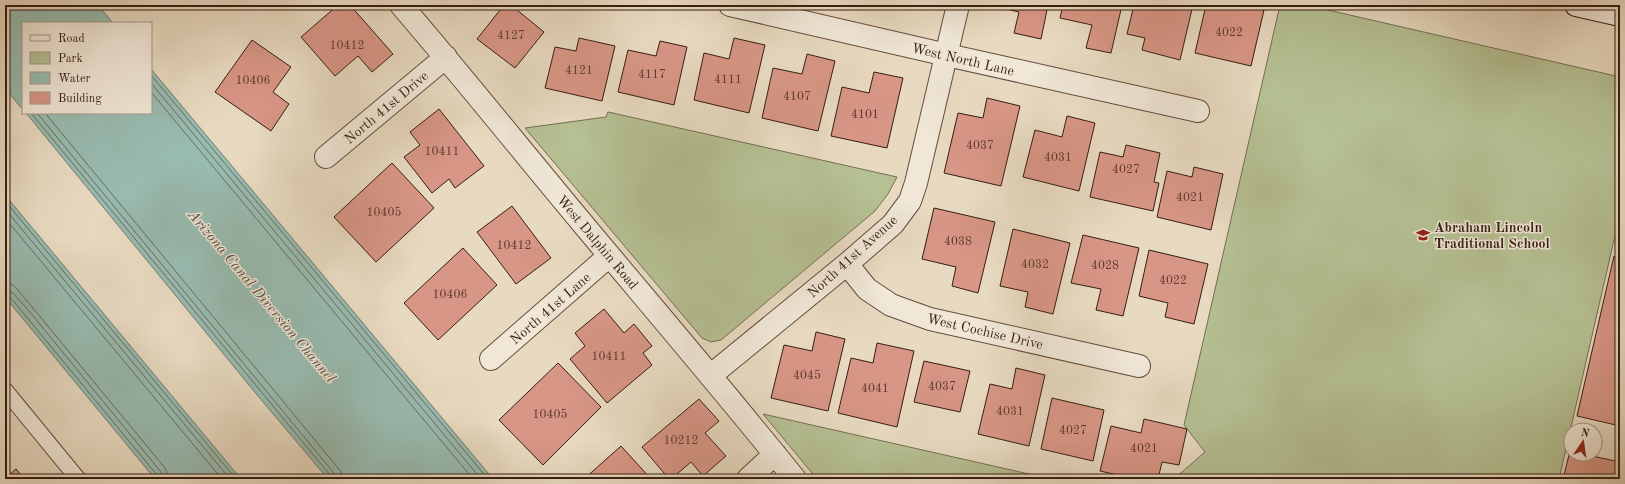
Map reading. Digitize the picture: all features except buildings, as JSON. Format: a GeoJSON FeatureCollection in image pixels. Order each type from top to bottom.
{"type":"FeatureCollection","features":[{"type":"Feature","properties":{"kind":"street","name":"West Dalphin Road"},"geometry":{"type":"LineString","coordinates":[[401,5],[446,57],[515,143],[795,479]]}},
{"type":"Feature","properties":{"kind":"street","name":"West North Lane"},"geometry":{"type":"LineString","coordinates":[[730,5],[1198,111]]}},
{"type":"Feature","properties":{"kind":"street","name":"North 41st Avenue"},"geometry":{"type":"LineString","coordinates":[[710,376],[847,264],[893,224],[910,200],[916,183],[958,5]]}},
{"type":"Feature","properties":{"kind":"street"},"geometry":{"type":"LineString","coordinates":[[1576,5],[1620,15]]}},
{"type":"Feature","properties":{"kind":"street","name":"North 41st Drive"},"geometry":{"type":"LineString","coordinates":[[326,157],[446,57]]}},
{"type":"Feature","properties":{"kind":"street","name":"North 41st Lane"},"geometry":{"type":"LineString","coordinates":[[491,359],[609,256]]}},
{"type":"Feature","properties":{"kind":"street","name":"West Cochise Drive"},"geometry":{"type":"LineString","coordinates":[[847,264],[868,289],[891,305],[930,319],[1139,366]]}},
{"type":"Feature","properties":{"kind":"street"},"geometry":{"type":"LineString","coordinates":[[748,479],[775,454]]}},
{"type":"Feature","properties":{"kind":"lane"},"geometry":{"type":"LineString","coordinates":[[5,390],[78,479]]}},
{"type":"Feature","properties":{"kind":"green space","name":"Abraham Lincoln Traditional School"},"geometry":{"type":"Polygon","coordinates":[[[1280,5],[1306,5],[1620,77],[1620,214],[1572,422],[1563,422],[1563,462],[1559,479],[1174,479],[1205,452],[1184,425],[1280,5]]]}},
{"type":"Feature","properties":{"kind":"green space"},"geometry":{"type":"Polygon","coordinates":[[[608,112],[897,177],[888,194],[875,211],[721,340],[711,342],[702,338],[525,128],[606,117],[608,112]]]}},
{"type":"Feature","properties":{"kind":"green space"},"geometry":{"type":"Polygon","coordinates":[[[763,414],[1051,479],[817,479],[763,414]]]}},
{"type":"Feature","properties":{"kind":"water"},"geometry":{"type":"Polygon","coordinates":[[[5,5],[98,5],[112,22],[22,22],[22,109],[5,88],[5,5]]]}},
{"type":"Feature","properties":{"kind":"water","name":"Arizona Canal Diversion Channel"},"geometry":{"type":"Polygon","coordinates":[[[152,70],[493,479],[328,479],[27,114],[152,114],[152,70]]]}},
{"type":"Feature","properties":{"kind":"water"},"geometry":{"type":"Polygon","coordinates":[[[5,195],[241,479],[155,479],[5,297],[5,195]]]}},
{"type":"Feature","properties":{"kind":"place","name":"Abraham Lincoln Traditional School"},"geometry":{"type":"Point","coordinates":[1423,235]}}]}
